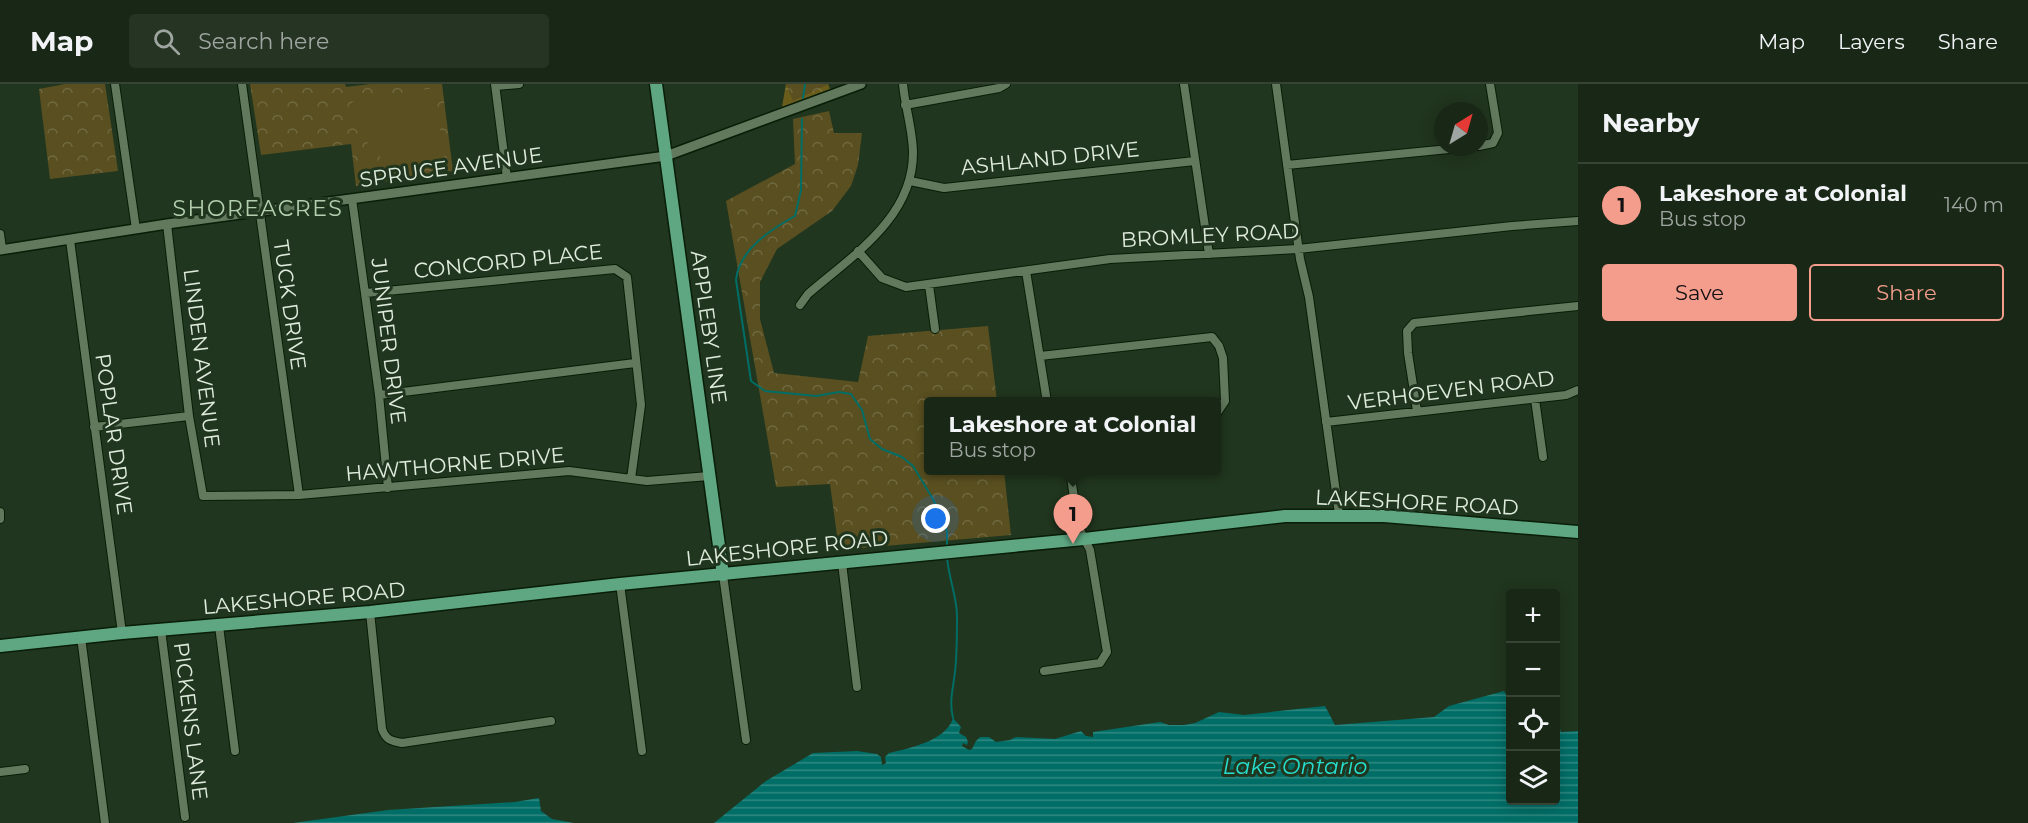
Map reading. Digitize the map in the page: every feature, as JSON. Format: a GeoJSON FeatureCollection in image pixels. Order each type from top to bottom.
{"type":"FeatureCollection","features":[{"type":"Feature","properties":{"kind":"main road","name":"APPLEBY LINE"},"geometry":{"type":"LineString","coordinates":[[656,84],[723,575]]}},
{"type":"Feature","properties":{"kind":"main road","name":"LAKESHORE ROAD"},"geometry":{"type":"LineString","coordinates":[[0,646],[370,612],[620,584],[1084,539],[1285,516],[1339,514],[1393,516],[1578,532]]}},
{"type":"Feature","properties":{"kind":"street"},"geometry":{"type":"LineString","coordinates":[[115,84],[136,229]]}},
{"type":"Feature","properties":{"kind":"street","name":"TUCK DRIVE"},"geometry":{"type":"LineString","coordinates":[[242,84],[299,495]]}},
{"type":"Feature","properties":{"kind":"street"},"geometry":{"type":"LineString","coordinates":[[507,177],[496,85],[519,84]]}},
{"type":"Feature","properties":{"kind":"street","name":"SPRUCE AVENUE"},"geometry":{"type":"LineString","coordinates":[[1,249],[666,156],[861,84]]}},
{"type":"Feature","properties":{"kind":"street"},"geometry":{"type":"LineString","coordinates":[[800,305],[808,294],[880,230],[898,209],[910,182],[913,153],[903,84]]}},
{"type":"Feature","properties":{"kind":"street"},"geometry":{"type":"LineString","coordinates":[[905,105],[999,88],[1006,84]]}},
{"type":"Feature","properties":{"kind":"street"},"geometry":{"type":"LineString","coordinates":[[1184,84],[1209,254]]}},
{"type":"Feature","properties":{"kind":"street"},"geometry":{"type":"LineString","coordinates":[[1276,84],[1298,249],[1309,297],[1339,514]]}},
{"type":"Feature","properties":{"kind":"street"},"geometry":{"type":"LineString","coordinates":[[1488,144],[1493,143],[1498,133],[1490,84]]}},
{"type":"Feature","properties":{"kind":"street"},"geometry":{"type":"LineString","coordinates":[[1287,165],[1434,150]]}},
{"type":"Feature","properties":{"kind":"street","name":"ASHLAND DRIVE"},"geometry":{"type":"LineString","coordinates":[[910,182],[944,188],[1195,161]]}},
{"type":"Feature","properties":{"kind":"street","name":"JUNIPER DRIVE"},"geometry":{"type":"LineString","coordinates":[[352,199],[379,395],[388,488]]}},
{"type":"Feature","properties":{"kind":"street","name":"BROMLEY ROAD"},"geometry":{"type":"LineString","coordinates":[[858,251],[882,278],[906,287],[1110,259],[1298,249],[1578,221]]}},
{"type":"Feature","properties":{"kind":"street","name":"LINDEN AVENUE"},"geometry":{"type":"LineString","coordinates":[[167,224],[189,416],[203,496]]}},
{"type":"Feature","properties":{"kind":"street"},"geometry":{"type":"LineString","coordinates":[[0,234],[1,249]]}},
{"type":"Feature","properties":{"kind":"street","name":"POPLAR DRIVE"},"geometry":{"type":"LineString","coordinates":[[70,240],[122,633]]}},
{"type":"Feature","properties":{"kind":"street","name":"CONCORD PLACE"},"geometry":{"type":"LineString","coordinates":[[366,293],[615,268],[627,277],[641,405],[631,479]]}},
{"type":"Feature","properties":{"kind":"street"},"geometry":{"type":"LineString","coordinates":[[1026,272],[1046,397]]}},
{"type":"Feature","properties":{"kind":"street"},"geometry":{"type":"LineString","coordinates":[[929,285],[935,329]]}},
{"type":"Feature","properties":{"kind":"street"},"geometry":{"type":"LineString","coordinates":[[1417,411],[1407,331],[1414,323],[1578,306]]}},
{"type":"Feature","properties":{"kind":"street"},"geometry":{"type":"LineString","coordinates":[[1040,356],[1212,337],[1219,346],[1223,358],[1225,401],[1221,407]]}},
{"type":"Feature","properties":{"kind":"street"},"geometry":{"type":"LineString","coordinates":[[379,395],[635,363]]}},
{"type":"Feature","properties":{"kind":"street","name":"VERHOEVEN ROAD"},"geometry":{"type":"LineString","coordinates":[[1326,422],[1535,399],[1566,395],[1578,390]]}},
{"type":"Feature","properties":{"kind":"street"},"geometry":{"type":"LineString","coordinates":[[1535,399],[1543,457]]}},
{"type":"Feature","properties":{"kind":"street"},"geometry":{"type":"LineString","coordinates":[[94,427],[189,416]]}},
{"type":"Feature","properties":{"kind":"street","name":"HAWTHORNE DRIVE"},"geometry":{"type":"LineString","coordinates":[[203,496],[299,495],[568,471],[655,482],[709,476]]}},
{"type":"Feature","properties":{"kind":"street"},"geometry":{"type":"LineString","coordinates":[[1044,671],[1100,663],[1107,652],[1090,550],[1078,526],[1071,475]]}},
{"type":"Feature","properties":{"kind":"street"},"geometry":{"type":"LineString","coordinates":[[0,512],[0,519]]}},
{"type":"Feature","properties":{"kind":"street"},"geometry":{"type":"LineString","coordinates":[[842,563],[857,687]]}},
{"type":"Feature","properties":{"kind":"street"},"geometry":{"type":"LineString","coordinates":[[723,575],[746,740]]}},
{"type":"Feature","properties":{"kind":"street"},"geometry":{"type":"LineString","coordinates":[[620,584],[642,751]]}},
{"type":"Feature","properties":{"kind":"street"},"geometry":{"type":"LineString","coordinates":[[370,612],[382,729],[385,737],[390,741],[402,743],[551,721]]}},
{"type":"Feature","properties":{"kind":"street"},"geometry":{"type":"LineString","coordinates":[[219,626],[235,751]]}},
{"type":"Feature","properties":{"kind":"street","name":"PICKENS LANE"},"geometry":{"type":"LineString","coordinates":[[161,630],[185,817]]}},
{"type":"Feature","properties":{"kind":"street"},"geometry":{"type":"LineString","coordinates":[[81,637],[105,823]]}},
{"type":"Feature","properties":{"kind":"street"},"geometry":{"type":"LineString","coordinates":[[0,772],[25,769]]}},
{"type":"Feature","properties":{"kind":"green space"},"geometry":{"type":"Polygon","coordinates":[[[65,84],[105,84],[118,171],[50,179],[39,89],[65,84]]]}},
{"type":"Feature","properties":{"kind":"green space"},"geometry":{"type":"Polygon","coordinates":[[[250,84],[345,84],[346,87],[370,84],[442,84],[453,171],[356,186],[351,144],[261,155],[250,84]]]}},
{"type":"Feature","properties":{"kind":"green space"},"geometry":{"type":"Polygon","coordinates":[[[786,84],[828,84],[830,89],[782,107],[786,84]]]}},
{"type":"Feature","properties":{"kind":"green space"},"geometry":{"type":"Polygon","coordinates":[[[786,84],[827,84],[827,85],[793,101],[786,84]]]}},
{"type":"Feature","properties":{"kind":"green space"},"geometry":{"type":"Polygon","coordinates":[[[434,88],[445,162],[402,167],[384,161],[362,136],[352,102],[434,88]]]}},
{"type":"Feature","properties":{"kind":"green space"},"geometry":{"type":"Polygon","coordinates":[[[829,111],[834,133],[862,133],[858,165],[851,186],[832,211],[777,249],[760,282],[760,319],[774,373],[858,382],[868,336],[988,326],[997,397],[924,397],[924,475],[1004,475],[1011,535],[839,550],[830,484],[776,487],[726,201],[795,164],[793,119],[829,111]]]}},
{"type":"Feature","properties":{"kind":"water","name":"Lake Ontario"},"geometry":{"type":"Polygon","coordinates":[[[1504,691],[1506,694],[1506,805],[1560,805],[1560,728],[1561,732],[1578,731],[1578,823],[714,823],[766,781],[813,753],[857,751],[877,754],[881,757],[882,765],[886,763],[885,757],[889,753],[917,746],[935,738],[949,726],[953,718],[961,727],[959,733],[966,737],[968,742],[967,745],[963,743],[962,746],[969,750],[980,737],[989,737],[996,742],[1016,737],[1055,739],[1081,731],[1086,736],[1093,737],[1093,732],[1160,722],[1169,725],[1195,723],[1219,712],[1244,715],[1325,706],[1335,725],[1434,717],[1449,706],[1504,691]]]}},
{"type":"Feature","properties":{"kind":"water"},"geometry":{"type":"Polygon","coordinates":[[[539,798],[541,811],[552,819],[574,823],[293,823],[388,810],[515,802],[539,798]]]}},
{"type":"Feature","properties":{"kind":"waterway"},"geometry":{"type":"LineString","coordinates":[[803,98],[805,84]]}},
{"type":"Feature","properties":{"kind":"waterway"},"geometry":{"type":"LineString","coordinates":[[802,119],[801,190],[795,216],[757,242],[749,250],[738,269],[736,280],[751,381],[765,391],[816,396],[839,392],[851,394],[862,410],[870,439],[882,449],[902,457],[913,466],[933,499],[947,531],[947,547]]}},
{"type":"Feature","properties":{"kind":"waterway"},"geometry":{"type":"LineString","coordinates":[[947,556],[957,616],[956,658],[951,700],[953,718]]}},
{"type":"Feature","properties":{"kind":"place","name":"Lakeshore at Colonial"},"geometry":{"type":"Point","coordinates":[1073,544]}},
{"type":"Feature","properties":{"kind":"district","name":"SHOREACRES"},"geometry":{"type":"Point","coordinates":[258,208]}}]}
